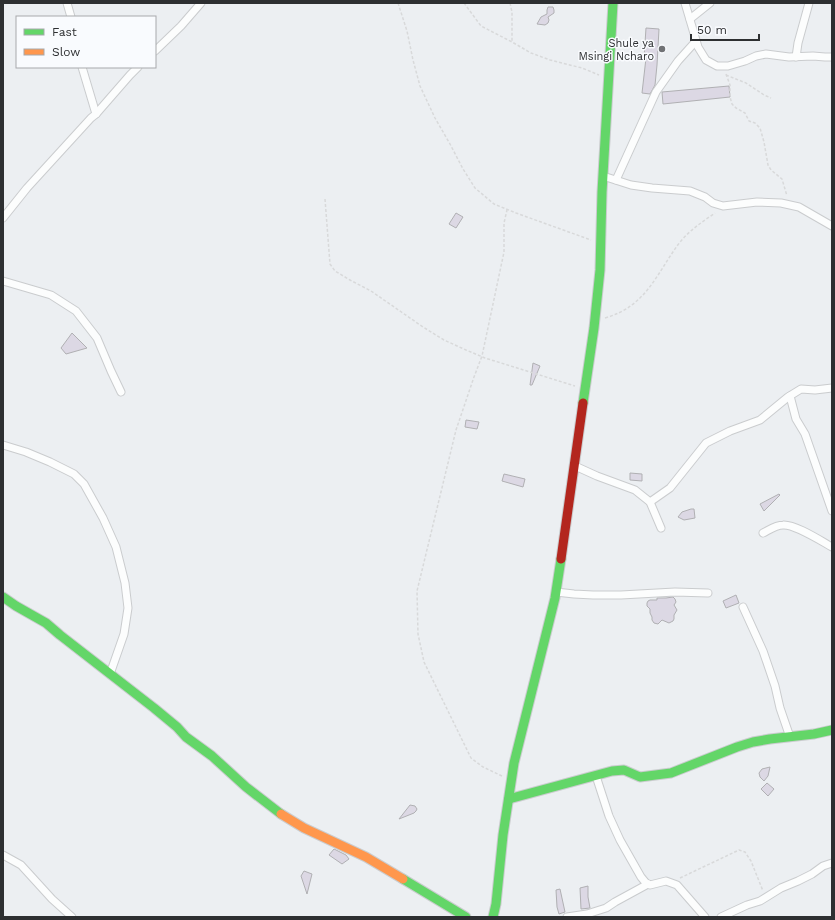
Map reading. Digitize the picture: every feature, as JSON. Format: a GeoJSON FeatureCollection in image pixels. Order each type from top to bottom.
{"type":"FeatureCollection","features":[{"type":"Feature","properties":{"kind":"street"},"geometry":{"type":"LineString","coordinates":[[66,3],[71,16]]}},
{"type":"Feature","properties":{"kind":"street"},"geometry":{"type":"LineString","coordinates":[[156,50],[181,26],[200,3]]}},
{"type":"Feature","properties":{"kind":"street"},"geometry":{"type":"LineString","coordinates":[[493,917],[496,904],[503,835],[514,763],[556,592],[595,321],[600,270],[603,176],[613,3]]}},
{"type":"Feature","properties":{"kind":"street"},"geometry":{"type":"LineString","coordinates":[[685,3],[698,47],[706,60],[717,66],[728,66],[766,54],[788,57],[832,57]]}},
{"type":"Feature","properties":{"kind":"street"},"geometry":{"type":"LineString","coordinates":[[690,19],[710,3]]}},
{"type":"Feature","properties":{"kind":"street"},"geometry":{"type":"LineString","coordinates":[[796,57],[798,43],[809,3]]}},
{"type":"Feature","properties":{"kind":"street"},"geometry":{"type":"LineString","coordinates":[[616,180],[656,92],[678,61],[696,41]]}},
{"type":"Feature","properties":{"kind":"street"},"geometry":{"type":"LineString","coordinates":[[82,68],[96,114]]}},
{"type":"Feature","properties":{"kind":"street"},"geometry":{"type":"LineString","coordinates":[[3,218],[27,188],[137,68]]}},
{"type":"Feature","properties":{"kind":"street"},"geometry":{"type":"LineString","coordinates":[[603,176],[631,185],[690,191],[705,197],[713,203],[723,206],[757,202],[781,203],[799,207],[832,226]]}},
{"type":"Feature","properties":{"kind":"street"},"geometry":{"type":"LineString","coordinates":[[3,281],[51,295],[76,312],[97,338],[121,392]]}},
{"type":"Feature","properties":{"kind":"street"},"geometry":{"type":"LineString","coordinates":[[650,502],[670,488],[706,443],[730,431],[760,420],[788,397],[801,389],[814,390],[832,388]]}},
{"type":"Feature","properties":{"kind":"street"},"geometry":{"type":"LineString","coordinates":[[790,396],[796,419],[805,434],[832,511]]}},
{"type":"Feature","properties":{"kind":"street"},"geometry":{"type":"LineString","coordinates":[[3,445],[26,452],[74,474],[84,484],[103,518],[116,547],[125,583],[128,608],[124,634],[110,674]]}},
{"type":"Feature","properties":{"kind":"street"},"geometry":{"type":"LineString","coordinates":[[574,466],[635,490],[650,502],[661,528]]}},
{"type":"Feature","properties":{"kind":"street"},"geometry":{"type":"LineString","coordinates":[[763,533],[776,526],[784,524],[790,525],[832,547]]}},
{"type":"Feature","properties":{"kind":"street"},"geometry":{"type":"LineString","coordinates":[[556,592],[592,595],[669,592],[708,593]]}},
{"type":"Feature","properties":{"kind":"street"},"geometry":{"type":"LineString","coordinates":[[3,597],[46,623],[177,727],[186,737],[212,756],[246,787],[276,811],[304,828],[366,857],[466,917]]}},
{"type":"Feature","properties":{"kind":"street"},"geometry":{"type":"LineString","coordinates":[[743,607],[763,651],[790,737]]}},
{"type":"Feature","properties":{"kind":"street"},"geometry":{"type":"LineString","coordinates":[[509,799],[612,771],[624,770],[640,777],[671,773],[743,746],[770,739],[814,734],[832,730]]}},
{"type":"Feature","properties":{"kind":"street"},"geometry":{"type":"LineString","coordinates":[[596,776],[609,816],[620,840],[641,877],[648,884]]}},
{"type":"Feature","properties":{"kind":"street"},"geometry":{"type":"LineString","coordinates":[[3,855],[21,865],[52,899],[72,917]]}},
{"type":"Feature","properties":{"kind":"street"},"geometry":{"type":"LineString","coordinates":[[721,917],[747,904],[760,901],[781,888],[812,874],[823,866],[832,863]]}},
{"type":"Feature","properties":{"kind":"street"},"geometry":{"type":"LineString","coordinates":[[567,917],[587,914],[606,908],[648,884],[650,885],[666,881],[677,885],[705,917]]}},
{"type":"Feature","properties":{"kind":"path"},"geometry":{"type":"LineString","coordinates":[[398,3],[407,31],[420,86],[435,118],[475,188],[494,204],[507,210],[600,243]]}},
{"type":"Feature","properties":{"kind":"path"},"geometry":{"type":"LineString","coordinates":[[464,3],[481,26],[531,53],[550,60],[582,68],[608,79]]}},
{"type":"Feature","properties":{"kind":"path"},"geometry":{"type":"LineString","coordinates":[[510,3],[512,12],[512,42]]}},
{"type":"Feature","properties":{"kind":"path"},"geometry":{"type":"LineString","coordinates":[[721,66],[730,85],[730,97],[732,104],[745,113],[749,121],[755,123],[760,128],[768,166],[782,179],[790,205]]}},
{"type":"Feature","properties":{"kind":"path"},"geometry":{"type":"LineString","coordinates":[[726,75],[746,83],[771,98]]}},
{"type":"Feature","properties":{"kind":"path"},"geometry":{"type":"LineString","coordinates":[[325,199],[330,264],[335,271],[371,291],[444,340],[482,356],[586,389]]}},
{"type":"Feature","properties":{"kind":"path"},"geometry":{"type":"LineString","coordinates":[[595,321],[610,317],[637,302],[652,284],[680,242],[690,231],[715,213],[728,206]]}},
{"type":"Feature","properties":{"kind":"path"},"geometry":{"type":"LineString","coordinates":[[507,210],[504,223],[504,252],[482,356],[456,430],[417,591],[418,634],[424,662],[471,758],[483,767],[512,780]]}},
{"type":"Feature","properties":{"kind":"path"},"geometry":{"type":"LineString","coordinates":[[672,883],[680,877],[739,850],[745,852],[751,861],[765,898]]}},
{"type":"Feature","properties":{"kind":"building"},"geometry":{"type":"Polygon","coordinates":[[[548,7],[553,7],[554,13],[548,17],[548,23],[545,25],[537,24],[541,17],[547,14],[548,7]]]}},
{"type":"Feature","properties":{"kind":"building"},"geometry":{"type":"Polygon","coordinates":[[[646,28],[659,29],[655,85],[650,94],[642,93],[646,58],[644,58],[646,28]]]}},
{"type":"Feature","properties":{"kind":"building"},"geometry":{"type":"Polygon","coordinates":[[[729,86],[730,97],[663,104],[662,92],[729,86]]]}},
{"type":"Feature","properties":{"kind":"building"},"geometry":{"type":"Polygon","coordinates":[[[456,213],[463,217],[456,228],[449,224],[456,213]]]}},
{"type":"Feature","properties":{"kind":"building"},"geometry":{"type":"Polygon","coordinates":[[[72,333],[87,348],[66,354],[61,348],[72,333]]]}},
{"type":"Feature","properties":{"kind":"building"},"geometry":{"type":"Polygon","coordinates":[[[533,363],[540,366],[532,385],[530,385],[533,363]]]}},
{"type":"Feature","properties":{"kind":"building"},"geometry":{"type":"Polygon","coordinates":[[[466,420],[479,422],[477,429],[465,427],[466,420]]]}},
{"type":"Feature","properties":{"kind":"building"},"geometry":{"type":"Polygon","coordinates":[[[630,473],[642,474],[642,481],[630,480],[630,473]]]}},
{"type":"Feature","properties":{"kind":"building"},"geometry":{"type":"Polygon","coordinates":[[[504,474],[525,479],[523,487],[502,481],[504,474]]]}},
{"type":"Feature","properties":{"kind":"building"},"geometry":{"type":"Polygon","coordinates":[[[779,494],[780,495],[764,511],[760,504],[779,494]]]}},
{"type":"Feature","properties":{"kind":"building"},"geometry":{"type":"Polygon","coordinates":[[[694,509],[695,518],[684,520],[678,517],[682,512],[694,509]]]}},
{"type":"Feature","properties":{"kind":"building"},"geometry":{"type":"Polygon","coordinates":[[[736,595],[739,603],[726,608],[723,601],[736,595]]]}},
{"type":"Feature","properties":{"kind":"building"},"geometry":{"type":"Polygon","coordinates":[[[673,597],[676,602],[674,605],[677,610],[673,621],[669,623],[662,620],[658,624],[654,623],[650,609],[647,606],[648,601],[657,600],[657,598],[673,597]]]}},
{"type":"Feature","properties":{"kind":"building"},"geometry":{"type":"Polygon","coordinates":[[[770,767],[768,776],[764,781],[760,777],[759,773],[762,769],[770,767]]]}},
{"type":"Feature","properties":{"kind":"building"},"geometry":{"type":"Polygon","coordinates":[[[767,783],[774,789],[768,796],[761,789],[767,783]]]}},
{"type":"Feature","properties":{"kind":"building"},"geometry":{"type":"Polygon","coordinates":[[[410,805],[415,806],[417,809],[416,811],[399,819],[410,805]]]}},
{"type":"Feature","properties":{"kind":"building"},"geometry":{"type":"Polygon","coordinates":[[[334,849],[346,855],[349,859],[342,864],[329,855],[334,849]]]}},
{"type":"Feature","properties":{"kind":"building"},"geometry":{"type":"Polygon","coordinates":[[[304,871],[312,874],[307,894],[301,876],[304,871]]]}},
{"type":"Feature","properties":{"kind":"building"},"geometry":{"type":"Polygon","coordinates":[[[588,886],[590,908],[581,909],[580,888],[588,886]]]}},
{"type":"Feature","properties":{"kind":"building"},"geometry":{"type":"Polygon","coordinates":[[[560,889],[565,912],[559,914],[556,890],[560,889]]]}},
{"type":"Feature","properties":{"kind":"traffic: fast"},"geometry":{"type":"LineString","coordinates":[[583,403],[594,328],[600,270],[602,192],[613,3]]}},
{"type":"Feature","properties":{"kind":"traffic: fast"},"geometry":{"type":"LineString","coordinates":[[493,917],[496,904],[503,835],[514,763],[555,598],[561,559]]}},
{"type":"Feature","properties":{"kind":"traffic: fast"},"geometry":{"type":"LineString","coordinates":[[3,597],[46,623],[154,708],[177,727],[186,737],[212,756],[246,787],[281,814]]}},
{"type":"Feature","properties":{"kind":"traffic: fast"},"geometry":{"type":"LineString","coordinates":[[509,799],[612,771],[624,770],[640,777],[671,773],[753,742],[814,734],[832,730]]}},
{"type":"Feature","properties":{"kind":"traffic: fast"},"geometry":{"type":"LineString","coordinates":[[403,879],[466,917]]}},
{"type":"Feature","properties":{"kind":"traffic: slow"},"geometry":{"type":"LineString","coordinates":[[281,814],[304,828],[366,857],[403,879]]}},
{"type":"Feature","properties":{"kind":"traffic: jam"},"geometry":{"type":"LineString","coordinates":[[561,559],[583,403]]}},
{"type":"Feature","properties":{"kind":"place","name":"Shule ya Msingi Ncharo"},"geometry":{"type":"Point","coordinates":[662,49]}}]}
